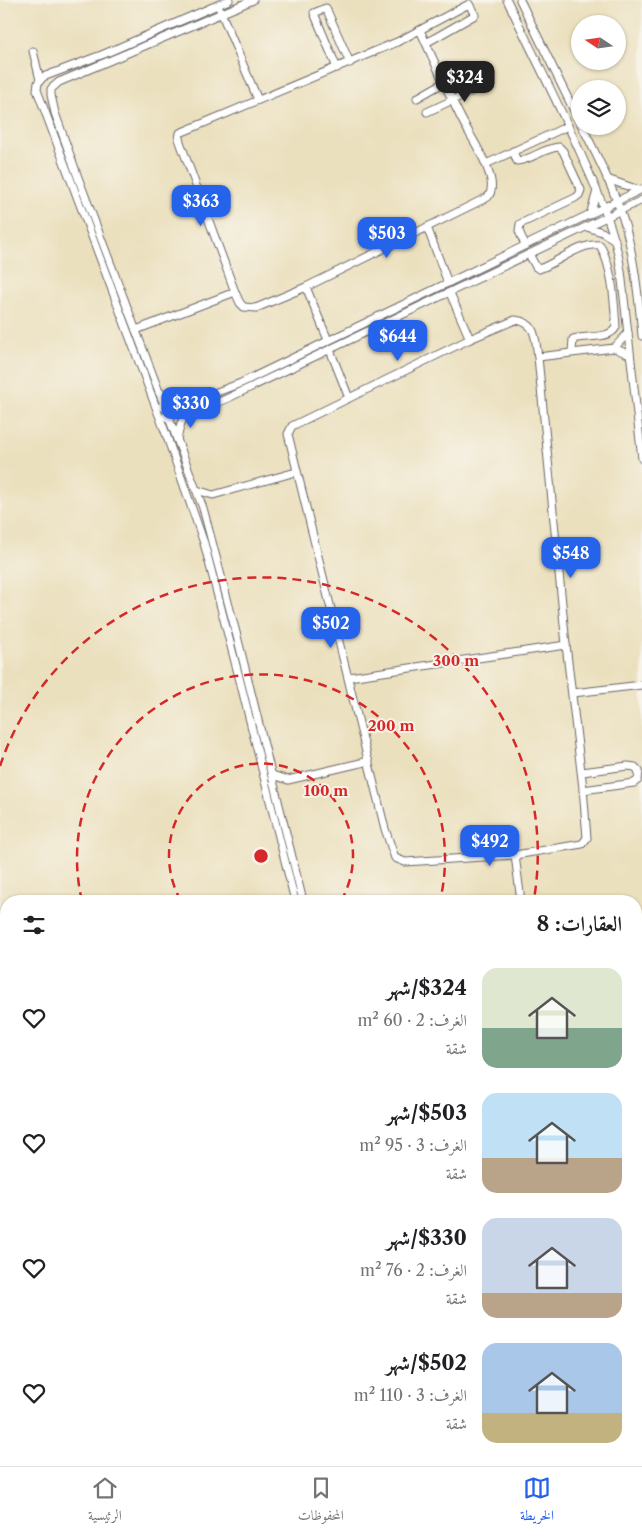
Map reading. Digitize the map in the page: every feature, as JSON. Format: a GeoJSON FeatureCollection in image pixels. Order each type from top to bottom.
{"type":"FeatureCollection","features":[{"type":"Feature","properties":{"kind":"street"},"geometry":{"type":"LineString","coordinates":[[39,83],[229,0]]}},
{"type":"Feature","properties":{"kind":"street"},"geometry":{"type":"LineString","coordinates":[[253,0],[62,80],[51,89],[50,95],[79,180],[203,508],[241,648],[302,895]]}},
{"type":"Feature","properties":{"kind":"street"},"geometry":{"type":"LineString","coordinates":[[507,0],[568,126],[604,207],[615,240],[621,271],[642,459]]}},
{"type":"Feature","properties":{"kind":"street"},"geometry":{"type":"LineString","coordinates":[[520,0],[571,105]]}},
{"type":"Feature","properties":{"kind":"street"},"geometry":{"type":"LineString","coordinates":[[420,30],[443,83],[486,164],[492,187],[488,197],[306,287],[256,308],[244,306],[240,303],[235,292],[179,136],[180,134],[350,63],[420,30],[469,4],[475,15],[426,43]]}},
{"type":"Feature","properties":{"kind":"street"},"geometry":{"type":"LineString","coordinates":[[218,5],[258,100]]}},
{"type":"Feature","properties":{"kind":"street"},"geometry":{"type":"LineString","coordinates":[[337,68],[314,13],[326,8],[350,63]]}},
{"type":"Feature","properties":{"kind":"street"},"geometry":{"type":"LineString","coordinates":[[33,51],[39,83],[40,102],[156,408],[204,543],[293,895]]}},
{"type":"Feature","properties":{"kind":"street"},"geometry":{"type":"LineString","coordinates":[[39,83],[51,89]]}},
{"type":"Feature","properties":{"kind":"street"},"geometry":{"type":"LineString","coordinates":[[417,98],[443,83]]}},
{"type":"Feature","properties":{"kind":"street"},"geometry":{"type":"LineString","coordinates":[[427,112],[474,90]]}},
{"type":"Feature","properties":{"kind":"street"},"geometry":{"type":"LineString","coordinates":[[486,164],[568,126]]}},
{"type":"Feature","properties":{"kind":"street"},"geometry":{"type":"LineString","coordinates":[[586,135],[617,201],[628,239],[635,272],[642,336]]}},
{"type":"Feature","properties":{"kind":"street"},"geometry":{"type":"LineString","coordinates":[[512,151],[517,161],[525,160],[549,148],[559,147],[563,151],[581,190],[575,198],[520,224],[518,231],[525,245]]}},
{"type":"Feature","properties":{"kind":"street"},"geometry":{"type":"LineString","coordinates":[[607,179],[640,190]]}},
{"type":"Feature","properties":{"kind":"street"},"geometry":{"type":"LineString","coordinates":[[156,408],[193,401],[241,383],[640,190]]}},
{"type":"Feature","properties":{"kind":"street"},"geometry":{"type":"LineString","coordinates":[[590,215],[597,191]]}},
{"type":"Feature","properties":{"kind":"street"},"geometry":{"type":"LineString","coordinates":[[160,419],[226,399],[642,200]]}},
{"type":"Feature","properties":{"kind":"street"},"geometry":{"type":"LineString","coordinates":[[428,226],[448,283]]}},
{"type":"Feature","properties":{"kind":"street"},"geometry":{"type":"LineString","coordinates":[[587,227],[602,232],[615,240]]}},
{"type":"Feature","properties":{"kind":"street"},"geometry":{"type":"LineString","coordinates":[[528,254],[539,269],[594,244],[600,245],[604,252],[611,281],[616,327],[614,331],[608,334],[573,339],[572,352]]}},
{"type":"Feature","properties":{"kind":"street"},"geometry":{"type":"LineString","coordinates":[[306,287],[328,340]]}},
{"type":"Feature","properties":{"kind":"street"},"geometry":{"type":"LineString","coordinates":[[136,330],[235,292]]}},
{"type":"Feature","properties":{"kind":"street"},"geometry":{"type":"LineString","coordinates":[[450,293],[470,339]]}},
{"type":"Feature","properties":{"kind":"street"},"geometry":{"type":"LineString","coordinates":[[515,320],[525,322],[533,329],[538,357],[566,645],[584,790],[587,838],[584,842],[515,855],[406,862],[395,858],[385,829],[349,677],[296,472],[288,437],[289,429],[470,339],[515,320]]}},
{"type":"Feature","properties":{"kind":"street"},"geometry":{"type":"LineString","coordinates":[[614,348],[628,333]]}},
{"type":"Feature","properties":{"kind":"street"},"geometry":{"type":"LineString","coordinates":[[538,357],[614,348],[630,355]]}},
{"type":"Feature","properties":{"kind":"street"},"geometry":{"type":"LineString","coordinates":[[330,350],[349,398]]}},
{"type":"Feature","properties":{"kind":"street"},"geometry":{"type":"LineString","coordinates":[[159,392],[180,403]]}},
{"type":"Feature","properties":{"kind":"street"},"geometry":{"type":"LineString","coordinates":[[177,440],[181,423],[187,412]]}},
{"type":"Feature","properties":{"kind":"street"},"geometry":{"type":"LineString","coordinates":[[197,490],[213,494],[296,472]]}},
{"type":"Feature","properties":{"kind":"street"},"geometry":{"type":"LineString","coordinates":[[203,508],[213,494]]}},
{"type":"Feature","properties":{"kind":"street"},"geometry":{"type":"LineString","coordinates":[[349,677],[566,645]]}},
{"type":"Feature","properties":{"kind":"street"},"geometry":{"type":"LineString","coordinates":[[573,692],[642,685]]}},
{"type":"Feature","properties":{"kind":"street"},"geometry":{"type":"LineString","coordinates":[[272,775],[288,780],[369,761]]}},
{"type":"Feature","properties":{"kind":"street"},"geometry":{"type":"LineString","coordinates":[[582,772],[628,766],[636,767],[639,770],[638,780],[634,783],[584,790]]}},
{"type":"Feature","properties":{"kind":"street"},"geometry":{"type":"LineString","coordinates":[[277,794],[288,780]]}},
{"type":"Feature","properties":{"kind":"street"},"geometry":{"type":"LineString","coordinates":[[515,855],[520,895]]}}]}
